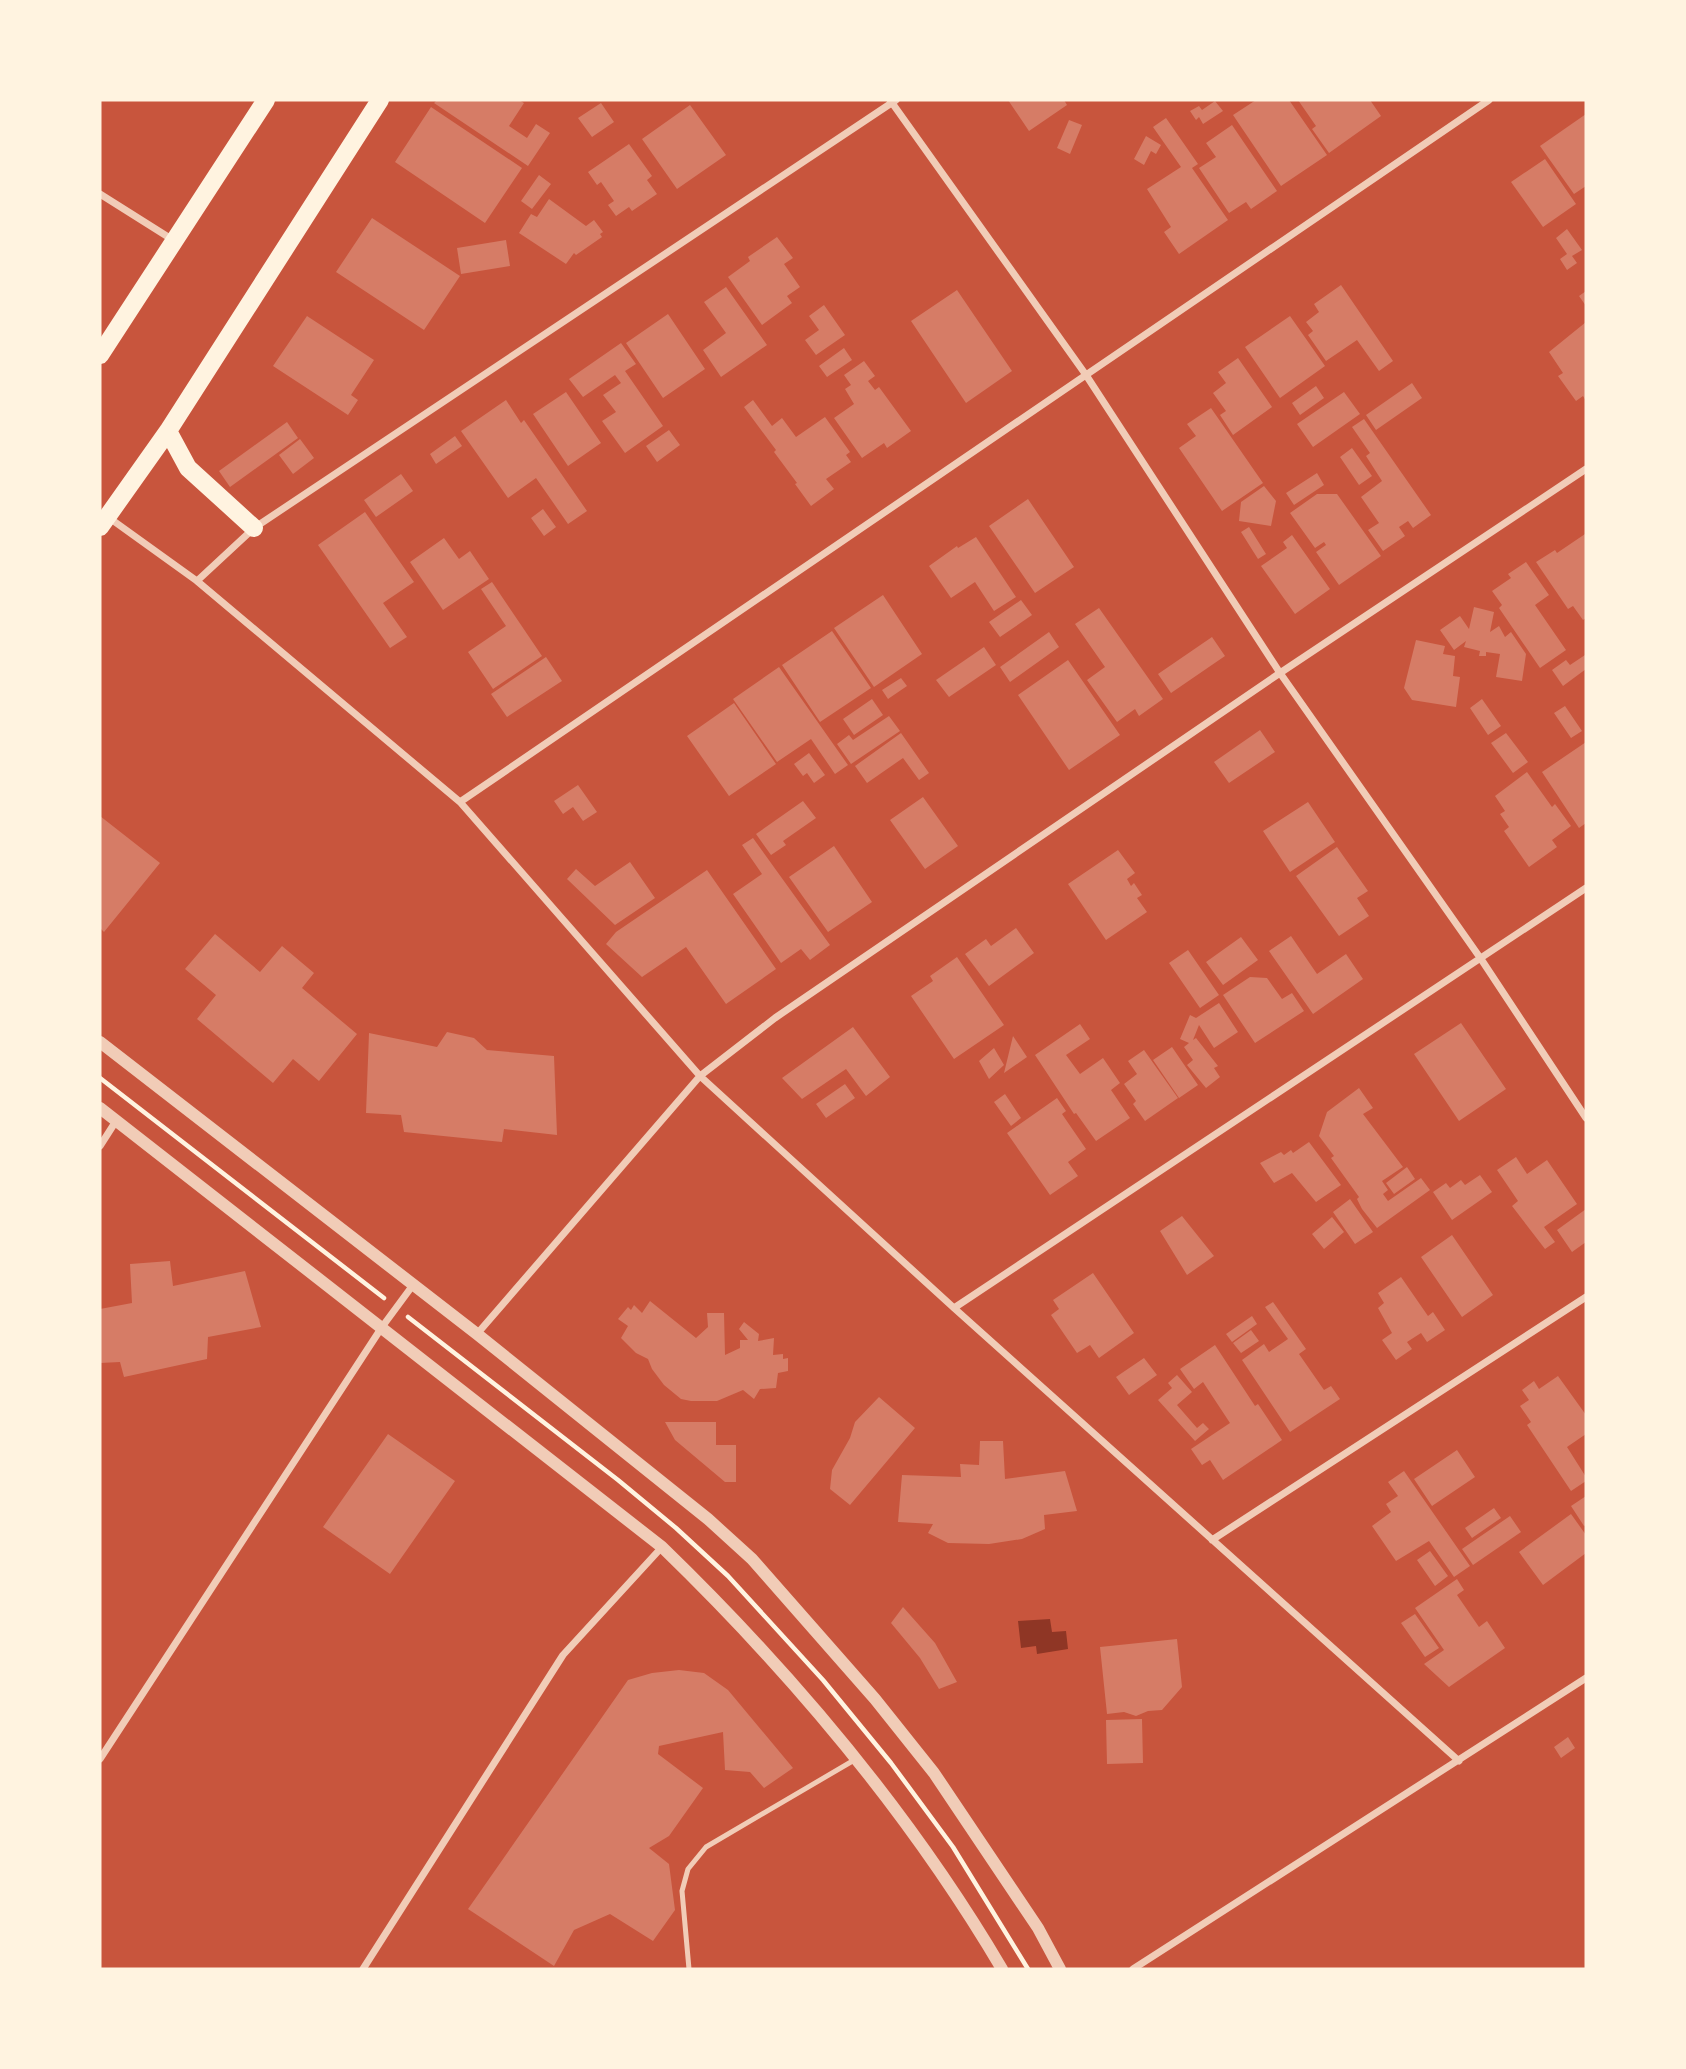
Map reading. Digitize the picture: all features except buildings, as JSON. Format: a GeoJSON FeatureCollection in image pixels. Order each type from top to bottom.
{"type":"FeatureCollection","features":[{"type":"Feature","properties":{"kind":"main road"},"geometry":{"type":"LineString","coordinates":[[100,355],[266,100]]}},
{"type":"Feature","properties":{"kind":"main road"},"geometry":{"type":"LineString","coordinates":[[103,522],[169,431],[380,100]]}},
{"type":"Feature","properties":{"kind":"main road"},"geometry":{"type":"LineString","coordinates":[[169,431],[188,468],[254,528]]}},
{"type":"Feature","properties":{"kind":"street"},"geometry":{"type":"LineString","coordinates":[[460,803],[1489,100]]}},
{"type":"Feature","properties":{"kind":"street"},"geometry":{"type":"LineString","coordinates":[[197,581],[254,528],[892,101],[1086,375],[1280,673],[1481,959],[1586,1118]]}},
{"type":"Feature","properties":{"kind":"street"},"geometry":{"type":"LineString","coordinates":[[100,194],[174,241]]}},
{"type":"Feature","properties":{"kind":"street"},"geometry":{"type":"LineString","coordinates":[[477,1335],[701,1076],[775,1018],[1280,673],[1586,469]]}},
{"type":"Feature","properties":{"kind":"street"},"geometry":{"type":"LineString","coordinates":[[103,522],[197,581],[460,803],[701,1076],[954,1308],[1459,1761]]}},
{"type":"Feature","properties":{"kind":"street"},"geometry":{"type":"LineString","coordinates":[[954,1308],[1586,888]]}},
{"type":"Feature","properties":{"kind":"street"},"geometry":{"type":"LineString","coordinates":[[100,1042],[708,1518],[752,1559],[874,1699],[934,1773],[1038,1928],[1060,1969]]}},
{"type":"Feature","properties":{"kind":"street"},"geometry":{"type":"LineString","coordinates":[[100,1108],[662,1547],[733,1616],[828,1724],[916,1837],[1002,1969]]}},
{"type":"Feature","properties":{"kind":"street"},"geometry":{"type":"LineString","coordinates":[[100,1146],[116,1121]]}},
{"type":"Feature","properties":{"kind":"street"},"geometry":{"type":"LineString","coordinates":[[100,1759],[382,1327],[413,1285]]}},
{"type":"Feature","properties":{"kind":"street"},"geometry":{"type":"LineString","coordinates":[[1212,1540],[1586,1297]]}},
{"type":"Feature","properties":{"kind":"street"},"geometry":{"type":"LineString","coordinates":[[363,1969],[563,1655],[662,1547]]}},
{"type":"Feature","properties":{"kind":"street"},"geometry":{"type":"LineString","coordinates":[[1133,1969],[1586,1678]]}},
{"type":"Feature","properties":{"kind":"lane"},"geometry":{"type":"LineString","coordinates":[[689,1969],[682,1891],[688,1869],[706,1847],[856,1759]]}},
{"type":"Feature","properties":{"kind":"shaded area"},"geometry":{"type":"Polygon","coordinates":[[[1050,1619],[1052,1632],[1066,1631],[1068,1649],[1037,1654],[1036,1646],[1021,1648],[1018,1621],[1050,1619]]]}}]}
